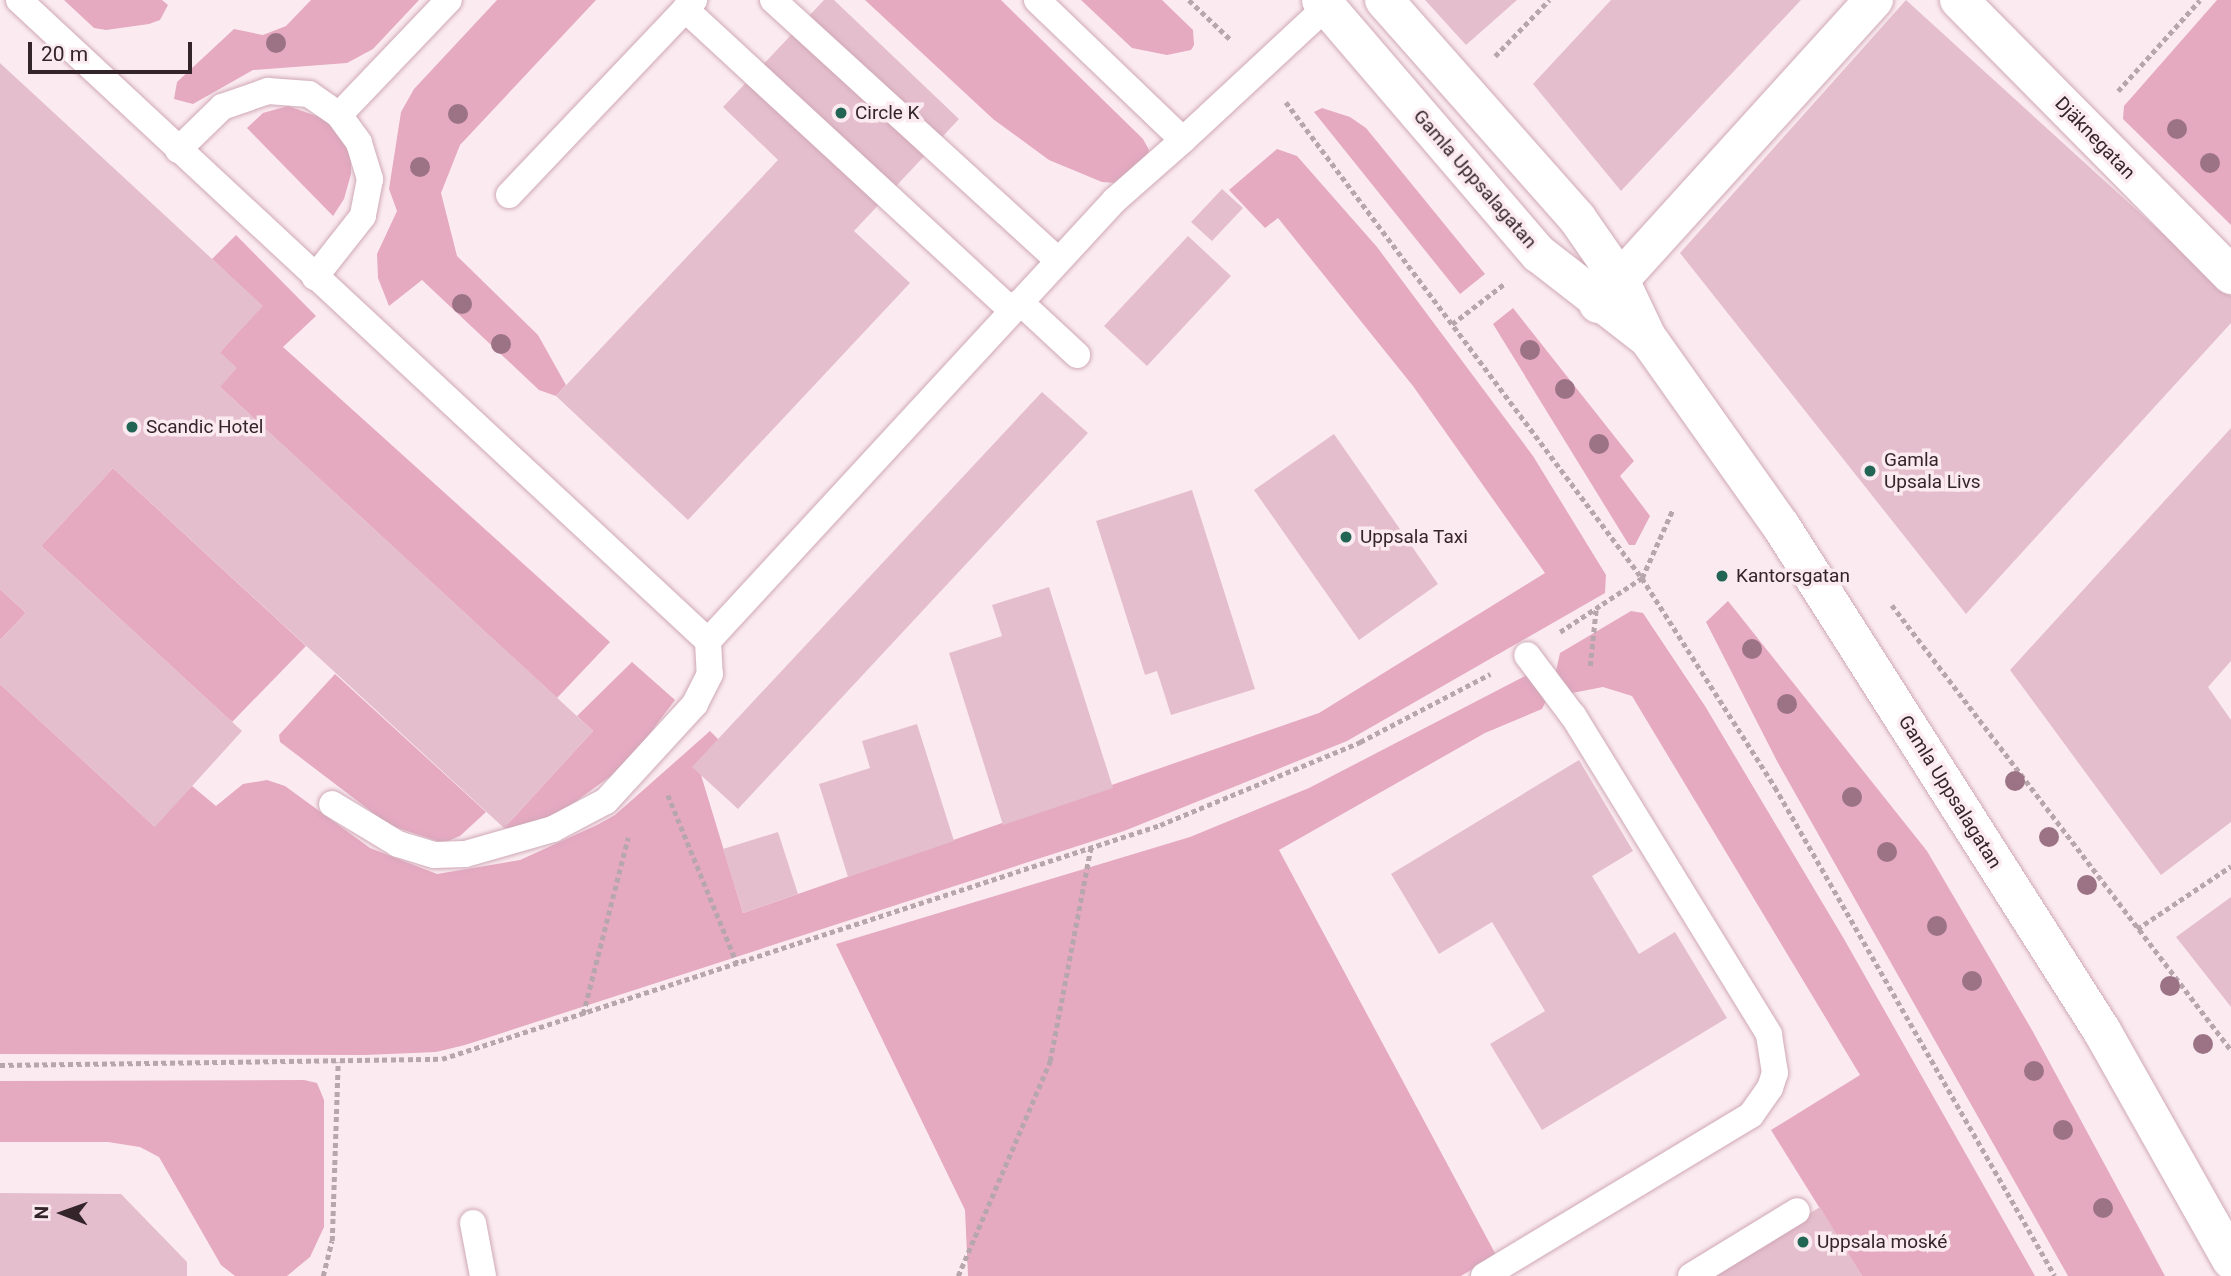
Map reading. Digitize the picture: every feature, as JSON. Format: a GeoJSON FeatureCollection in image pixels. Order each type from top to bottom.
{"type":"FeatureCollection","features":[{"type":"Feature","properties":{"kind":"main road","name":"Gamla Uppsalagatan"},"geometry":{"type":"LineString","coordinates":[[1384,0],[1577,218],[1609,292],[1647,337],[1781,526],[2095,1019],[2231,1260]]}},
{"type":"Feature","properties":{"kind":"main road"},"geometry":{"type":"LineString","coordinates":[[1609,292],[1874,0]]}},
{"type":"Feature","properties":{"kind":"main road","name":"Djäknegatan"},"geometry":{"type":"LineString","coordinates":[[1959,0],[2231,275]]}},
{"type":"Feature","properties":{"kind":"main road","name":"Gamla Uppsalagatan"},"geometry":{"type":"LineString","coordinates":[[1324,3],[1539,254],[1609,292]]}},
{"type":"Feature","properties":{"kind":"lane"},"geometry":{"type":"LineString","coordinates":[[19,0],[708,641],[710,674],[704,691],[606,801],[524,839],[465,854],[433,855],[398,844],[332,804]]}},
{"type":"Feature","properties":{"kind":"lane"},"geometry":{"type":"LineString","coordinates":[[339,115],[449,0]]}},
{"type":"Feature","properties":{"kind":"lane"},"geometry":{"type":"LineString","coordinates":[[773,0],[1058,260]]}},
{"type":"Feature","properties":{"kind":"lane"},"geometry":{"type":"LineString","coordinates":[[1037,0],[1183,140]]}},
{"type":"Feature","properties":{"kind":"lane"},"geometry":{"type":"LineString","coordinates":[[708,641],[1115,200],[1183,140],[1324,3]]}},
{"type":"Feature","properties":{"kind":"lane"},"geometry":{"type":"LineString","coordinates":[[509,195],[689,5],[1016,306],[1077,355]]}},
{"type":"Feature","properties":{"kind":"lane"},"geometry":{"type":"LineString","coordinates":[[178,150],[222,107],[268,91],[309,94],[339,115],[359,143],[370,179],[363,216],[315,277]]}},
{"type":"Feature","properties":{"kind":"lane"},"geometry":{"type":"LineString","coordinates":[[1484,1276],[1751,1115],[1767,1095],[1775,1073],[1769,1034],[1573,716],[1527,655]]}},
{"type":"Feature","properties":{"kind":"lane"},"geometry":{"type":"LineString","coordinates":[[1691,1276],[1797,1211]]}},
{"type":"Feature","properties":{"kind":"lane"},"geometry":{"type":"LineString","coordinates":[[473,1223],[483,1276]]}},
{"type":"Feature","properties":{"kind":"path"},"geometry":{"type":"LineString","coordinates":[[1189,0],[1260,67],[1642,578],[1775,787],[2055,1276]]}},
{"type":"Feature","properties":{"kind":"path"},"geometry":{"type":"LineString","coordinates":[[1491,61],[1549,0]]}},
{"type":"Feature","properties":{"kind":"path"},"geometry":{"type":"LineString","coordinates":[[2085,128],[2200,0]]}},
{"type":"Feature","properties":{"kind":"path"},"geometry":{"type":"LineString","coordinates":[[0,1065],[442,1059],[1091,848],[1160,825],[1360,742],[1527,655],[1642,578],[1673,509]]}},
{"type":"Feature","properties":{"kind":"path"},"geometry":{"type":"LineString","coordinates":[[651,752],[737,963]]}},
{"type":"Feature","properties":{"kind":"path"},"geometry":{"type":"LineString","coordinates":[[583,1014],[630,831]]}},
{"type":"Feature","properties":{"kind":"path"},"geometry":{"type":"LineString","coordinates":[[958,1276],[1050,1061],[1091,848]]}},
{"type":"Feature","properties":{"kind":"path"},"geometry":{"type":"LineString","coordinates":[[2137,929],[2231,866]]}},
{"type":"Feature","properties":{"kind":"path"},"geometry":{"type":"LineString","coordinates":[[323,1276],[332,1241],[338,1062]]}},
{"type":"Feature","properties":{"kind":"shaded area"},"geometry":{"type":"Polygon","coordinates":[[[64,0],[162,0],[168,5],[160,20],[106,30],[94,28],[64,0]]]}},
{"type":"Feature","properties":{"kind":"shaded area"},"geometry":{"type":"Polygon","coordinates":[[[311,0],[419,0],[373,49],[347,63],[253,70],[193,104],[174,99],[177,82],[234,29],[263,35],[286,26],[311,0]]]}},
{"type":"Feature","properties":{"kind":"shaded area"},"geometry":{"type":"Polygon","coordinates":[[[497,0],[596,0],[460,145],[441,193],[457,256],[538,335],[566,385],[556,396],[539,390],[422,280],[389,306],[378,278],[377,254],[397,211],[389,189],[401,112],[414,89],[497,0]]]}},
{"type":"Feature","properties":{"kind":"shaded area"},"geometry":{"type":"Polygon","coordinates":[[[865,0],[1001,0],[1143,139],[1149,150],[1146,160],[1116,183],[1102,182],[1049,160],[993,119],[865,0]]]}},
{"type":"Feature","properties":{"kind":"shaded area"},"geometry":{"type":"Polygon","coordinates":[[[1081,0],[1162,0],[1193,30],[1194,45],[1191,50],[1167,55],[1132,48],[1081,0]]]}},
{"type":"Feature","properties":{"kind":"shaded area"},"geometry":{"type":"Polygon","coordinates":[[[2217,0],[2231,0],[2231,225],[2123,119],[2124,106],[2217,0]]]}},
{"type":"Feature","properties":{"kind":"shaded area"},"geometry":{"type":"Polygon","coordinates":[[[288,106],[325,119],[351,151],[351,174],[344,199],[333,216],[247,128],[263,113],[288,106]]]}},
{"type":"Feature","properties":{"kind":"shaded area"},"geometry":{"type":"Polygon","coordinates":[[[1322,108],[1350,117],[1366,128],[1485,274],[1460,294],[1314,112],[1322,108]]]}},
{"type":"Feature","properties":{"kind":"shaded area"},"geometry":{"type":"Polygon","coordinates":[[[1277,149],[1297,156],[1377,247],[1533,456],[1606,575],[1605,593],[1347,741],[1124,831],[465,1045],[436,1052],[365,1055],[0,1054],[0,684],[154,826],[192,786],[216,806],[243,784],[267,780],[285,786],[370,848],[437,874],[520,860],[597,825],[615,815],[710,731],[719,740],[701,775],[743,913],[1319,713],[1545,573],[1413,386],[1278,218],[1265,228],[1229,190],[1277,149]]]}},
{"type":"Feature","properties":{"kind":"shaded area"},"geometry":{"type":"Polygon","coordinates":[[[236,235],[316,316],[283,347],[610,642],[557,698],[220,387],[220,352],[262,306],[212,259],[236,235]]]}},
{"type":"Feature","properties":{"kind":"shaded area"},"geometry":{"type":"Polygon","coordinates":[[[1513,308],[1634,461],[1620,476],[1650,516],[1635,545],[1629,545],[1493,324],[1513,308]]]}},
{"type":"Feature","properties":{"kind":"shaded area"},"geometry":{"type":"Polygon","coordinates":[[[113,468],[306,646],[232,722],[41,546],[113,468]]]}},
{"type":"Feature","properties":{"kind":"shaded area"},"geometry":{"type":"Polygon","coordinates":[[[0,589],[26,613],[0,640],[0,589]]]}},
{"type":"Feature","properties":{"kind":"shaded area"},"geometry":{"type":"Polygon","coordinates":[[[1728,601],[1927,851],[2032,1030],[2165,1276],[2068,1276],[1778,763],[1706,622],[1728,601]]]}},
{"type":"Feature","properties":{"kind":"shaded area"},"geometry":{"type":"Polygon","coordinates":[[[1631,611],[1643,613],[1705,706],[1844,939],[2035,1276],[1862,1276],[1771,1130],[1860,1075],[1632,696],[1603,687],[1567,694],[1556,671],[1560,653],[1631,611]]]}},
{"type":"Feature","properties":{"kind":"shaded area"},"geometry":{"type":"Polygon","coordinates":[[[632,662],[675,700],[626,765],[561,812],[517,829],[504,828],[593,731],[577,716],[632,662]]]}},
{"type":"Feature","properties":{"kind":"shaded area"},"geometry":{"type":"Polygon","coordinates":[[[335,674],[486,812],[460,836],[443,843],[389,825],[280,742],[279,735],[335,674]]]}},
{"type":"Feature","properties":{"kind":"shaded area"},"geometry":{"type":"Polygon","coordinates":[[[1527,675],[1547,699],[1542,709],[1485,733],[1279,850],[1496,1255],[1461,1276],[968,1276],[965,1210],[836,944],[1190,837],[1309,788],[1527,675]]]}},
{"type":"Feature","properties":{"kind":"shaded area"},"geometry":{"type":"Polygon","coordinates":[[[304,1080],[317,1083],[324,1100],[324,1227],[310,1257],[287,1276],[235,1276],[221,1265],[159,1157],[140,1147],[108,1142],[0,1142],[0,1081],[304,1080]]]}},
{"type":"Feature","properties":{"kind":"building"},"geometry":{"type":"Polygon","coordinates":[[[824,0],[834,0],[959,119],[854,231],[910,283],[688,520],[556,396],[778,160],[723,107],[824,0]]]}},
{"type":"Feature","properties":{"kind":"building"},"geometry":{"type":"Polygon","coordinates":[[[1425,0],[1517,0],[1466,45],[1425,0]]]}},
{"type":"Feature","properties":{"kind":"building"},"geometry":{"type":"Polygon","coordinates":[[[1611,0],[1801,0],[1621,191],[1533,84],[1611,0]]]}},
{"type":"Feature","properties":{"kind":"building"},"geometry":{"type":"Polygon","coordinates":[[[1906,0],[2231,296],[2231,323],[1966,614],[1680,253],[1906,0]]]}},
{"type":"Feature","properties":{"kind":"building","name":"Scandic Hotel"},"geometry":{"type":"Polygon","coordinates":[[[0,63],[263,306],[220,352],[237,368],[220,387],[593,731],[504,828],[113,468],[41,546],[242,731],[155,827],[0,684],[0,640],[26,613],[0,589],[0,63]]]}},
{"type":"Feature","properties":{"kind":"building"},"geometry":{"type":"Polygon","coordinates":[[[1222,189],[1243,208],[1212,241],[1191,222],[1222,189]]]}},
{"type":"Feature","properties":{"kind":"building"},"geometry":{"type":"Polygon","coordinates":[[[1188,236],[1231,276],[1147,366],[1104,326],[1188,236]]]}},
{"type":"Feature","properties":{"kind":"building"},"geometry":{"type":"Polygon","coordinates":[[[1042,392],[1088,433],[738,809],[692,767],[1042,392]]]}},
{"type":"Feature","properties":{"kind":"building"},"geometry":{"type":"Polygon","coordinates":[[[2231,428],[2231,661],[2208,687],[2231,720],[2231,822],[2161,875],[2010,670],[2231,428]]]}},
{"type":"Feature","properties":{"kind":"building","name":"Uppsala Taxi"},"geometry":{"type":"Polygon","coordinates":[[[1334,434],[1438,584],[1359,640],[1254,490],[1334,434]]]}},
{"type":"Feature","properties":{"kind":"building"},"geometry":{"type":"Polygon","coordinates":[[[1192,490],[1255,689],[1171,715],[1157,671],[1145,675],[1096,521],[1192,490]]]}},
{"type":"Feature","properties":{"kind":"building"},"geometry":{"type":"Polygon","coordinates":[[[1049,587],[1113,788],[1003,825],[949,653],[1002,636],[992,605],[1049,587]]]}},
{"type":"Feature","properties":{"kind":"building"},"geometry":{"type":"Polygon","coordinates":[[[917,724],[954,841],[848,877],[819,784],[870,768],[862,741],[917,724]]]}},
{"type":"Feature","properties":{"kind":"building"},"geometry":{"type":"Polygon","coordinates":[[[1579,760],[1633,851],[1592,876],[1639,954],[1675,932],[1727,1018],[1542,1130],[1490,1044],[1545,1011],[1492,922],[1439,954],[1391,874],[1579,760]]]}},
{"type":"Feature","properties":{"kind":"building"},"geometry":{"type":"Polygon","coordinates":[[[778,832],[798,894],[743,913],[723,849],[778,832]]]}},
{"type":"Feature","properties":{"kind":"building"},"geometry":{"type":"Polygon","coordinates":[[[2231,897],[2231,1007],[2176,937],[2231,897]]]}},
{"type":"Feature","properties":{"kind":"building"},"geometry":{"type":"Polygon","coordinates":[[[0,1193],[121,1194],[187,1262],[187,1276],[0,1276],[0,1193]]]}},
{"type":"Feature","properties":{"kind":"building","name":"Uppsala moské"},"geometry":{"type":"Polygon","coordinates":[[[1820,1207],[1862,1276],[1707,1276],[1820,1207]]]}},
{"type":"Feature","properties":{"kind":"place","name":"Circle K"},"geometry":{"type":"Point","coordinates":[841,113]}},
{"type":"Feature","properties":{"kind":"place","name":"Scandic Hotel"},"geometry":{"type":"Point","coordinates":[132,427]}},
{"type":"Feature","properties":{"kind":"place","name":"Gamla Upsala Livs"},"geometry":{"type":"Point","coordinates":[1870,471]}},
{"type":"Feature","properties":{"kind":"place","name":"Uppsala Taxi"},"geometry":{"type":"Point","coordinates":[1346,537]}},
{"type":"Feature","properties":{"kind":"place","name":"Kantorsgatan"},"geometry":{"type":"Point","coordinates":[1722,576]}},
{"type":"Feature","properties":{"kind":"place","name":"Uppsala moské"},"geometry":{"type":"Point","coordinates":[1803,1242]}}]}
